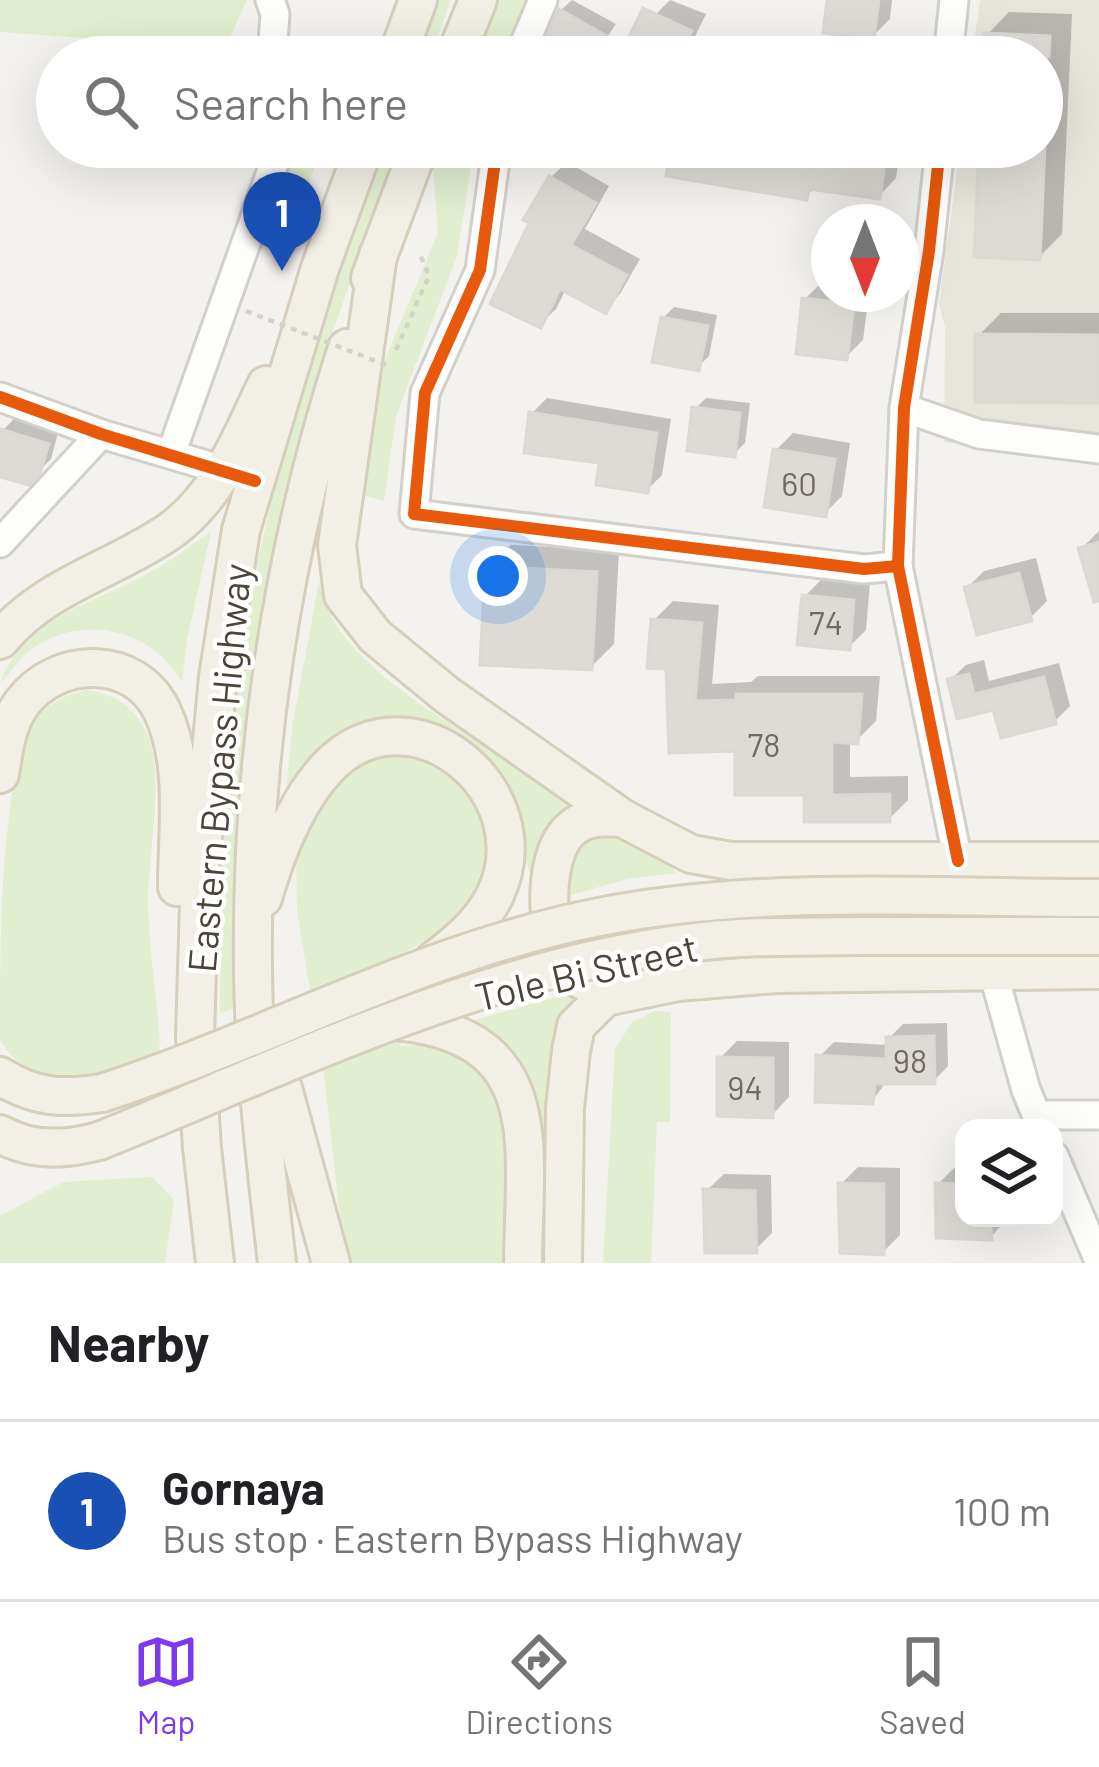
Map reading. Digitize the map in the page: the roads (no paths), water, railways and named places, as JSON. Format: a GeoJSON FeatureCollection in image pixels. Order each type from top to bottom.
{"type":"FeatureCollection","features":[{"type":"Feature","properties":{"kind":"main road"},"geometry":{"type":"LineString","coordinates":[[405,36],[418,0]]}},
{"type":"Feature","properties":{"kind":"main road"},"geometry":{"type":"LineString","coordinates":[[463,36],[478,0]]}},
{"type":"Feature","properties":{"kind":"main road","name":"Eastern Bypass Highway"},"geometry":{"type":"LineString","coordinates":[[215,1263],[195,1036],[200,869],[218,676],[241,530],[240,475],[357,168]]}},
{"type":"Feature","properties":{"kind":"main road","name":"Eastern Bypass Highway"},"geometry":{"type":"LineString","coordinates":[[277,1263],[262,1136],[253,978],[255,840],[270,684],[298,529],[327,410],[411,168]]}},
{"type":"Feature","properties":{"kind":"main road"},"geometry":{"type":"LineString","coordinates":[[378,255],[337,545],[344,595],[375,636],[447,695],[622,818],[691,854],[731,861],[1099,861]]}},
{"type":"Feature","properties":{"kind":"main road"},"geometry":{"type":"LineString","coordinates":[[0,640],[16,620],[48,595],[139,550],[240,475]]}},
{"type":"Feature","properties":{"kind":"main road"},"geometry":{"type":"LineString","coordinates":[[0,774],[7,734],[20,705],[62,671],[91,666],[121,672],[144,686],[160,706],[176,764],[176,913],[195,1036]]}},
{"type":"Feature","properties":{"kind":"main road"},"geometry":{"type":"LineString","coordinates":[[253,936],[267,884],[294,817],[331,764],[360,745],[392,737],[424,740],[456,755],[482,777],[498,805],[506,865],[494,897],[472,930],[430,964]]}},
{"type":"Feature","properties":{"kind":"main road"},"geometry":{"type":"LineString","coordinates":[[622,818],[590,817],[569,830],[550,871],[551,907],[561,958],[572,974],[596,987],[628,990]]}},
{"type":"Feature","properties":{"kind":"main road","name":"Tole Bi Street"},"geometry":{"type":"LineString","coordinates":[[0,1076],[24,1091],[48,1098],[102,1093],[430,964],[598,917],[691,903],[806,898],[1099,898]]}},
{"type":"Feature","properties":{"kind":"main road","name":"Tole Bi Street"},"geometry":{"type":"LineString","coordinates":[[0,1134],[41,1148],[74,1148],[396,1022],[526,977],[698,941],[1099,936]]}},
{"type":"Feature","properties":{"kind":"main road"},"geometry":{"type":"LineString","coordinates":[[563,1263],[565,1108],[576,1026],[605,997],[628,990],[777,974],[1099,970]]}},
{"type":"Feature","properties":{"kind":"main road"},"geometry":{"type":"LineString","coordinates":[[253,978],[331,1263]]}},
{"type":"Feature","properties":{"kind":"main road"},"geometry":{"type":"LineString","coordinates":[[396,1022],[430,1025],[471,1039],[496,1059],[512,1084],[524,1159],[523,1263]]}},
{"type":"Feature","properties":{"kind":"street"},"geometry":{"type":"LineString","coordinates":[[270,0],[275,14],[273,36]]}},
{"type":"Feature","properties":{"kind":"street"},"geometry":{"type":"LineString","coordinates":[[528,36],[544,0]]}},
{"type":"Feature","properties":{"kind":"street"},"geometry":{"type":"LineString","coordinates":[[950,36],[954,0]]}},
{"type":"Feature","properties":{"kind":"street"},"geometry":{"type":"LineString","coordinates":[[171,454],[273,168]]}},
{"type":"Feature","properties":{"kind":"street"},"geometry":{"type":"LineString","coordinates":[[493,168],[480,270],[425,393],[414,514],[864,569],[898,566]]}},
{"type":"Feature","properties":{"kind":"street"},"geometry":{"type":"LineString","coordinates":[[938,168],[904,408],[898,566],[958,861]]}},
{"type":"Feature","properties":{"kind":"street"},"geometry":{"type":"LineString","coordinates":[[0,397],[101,434],[240,475]]}},
{"type":"Feature","properties":{"kind":"street"},"geometry":{"type":"LineString","coordinates":[[904,408],[979,434],[1099,449]]}},
{"type":"Feature","properties":{"kind":"street"},"geometry":{"type":"LineString","coordinates":[[0,543],[101,434]]}},
{"type":"Feature","properties":{"kind":"street"},"geometry":{"type":"LineString","coordinates":[[993,972],[1038,1119]]}},
{"type":"Feature","properties":{"kind":"street"},"geometry":{"type":"LineString","coordinates":[[1063,1119],[1099,1115]]}},
{"type":"Feature","properties":{"kind":"street"},"geometry":{"type":"LineString","coordinates":[[1063,1177],[1099,1261]]}},
{"type":"Feature","properties":{"kind":"place","name":"Gornaya"},"geometry":{"type":"Point","coordinates":[282,271]}}]}
